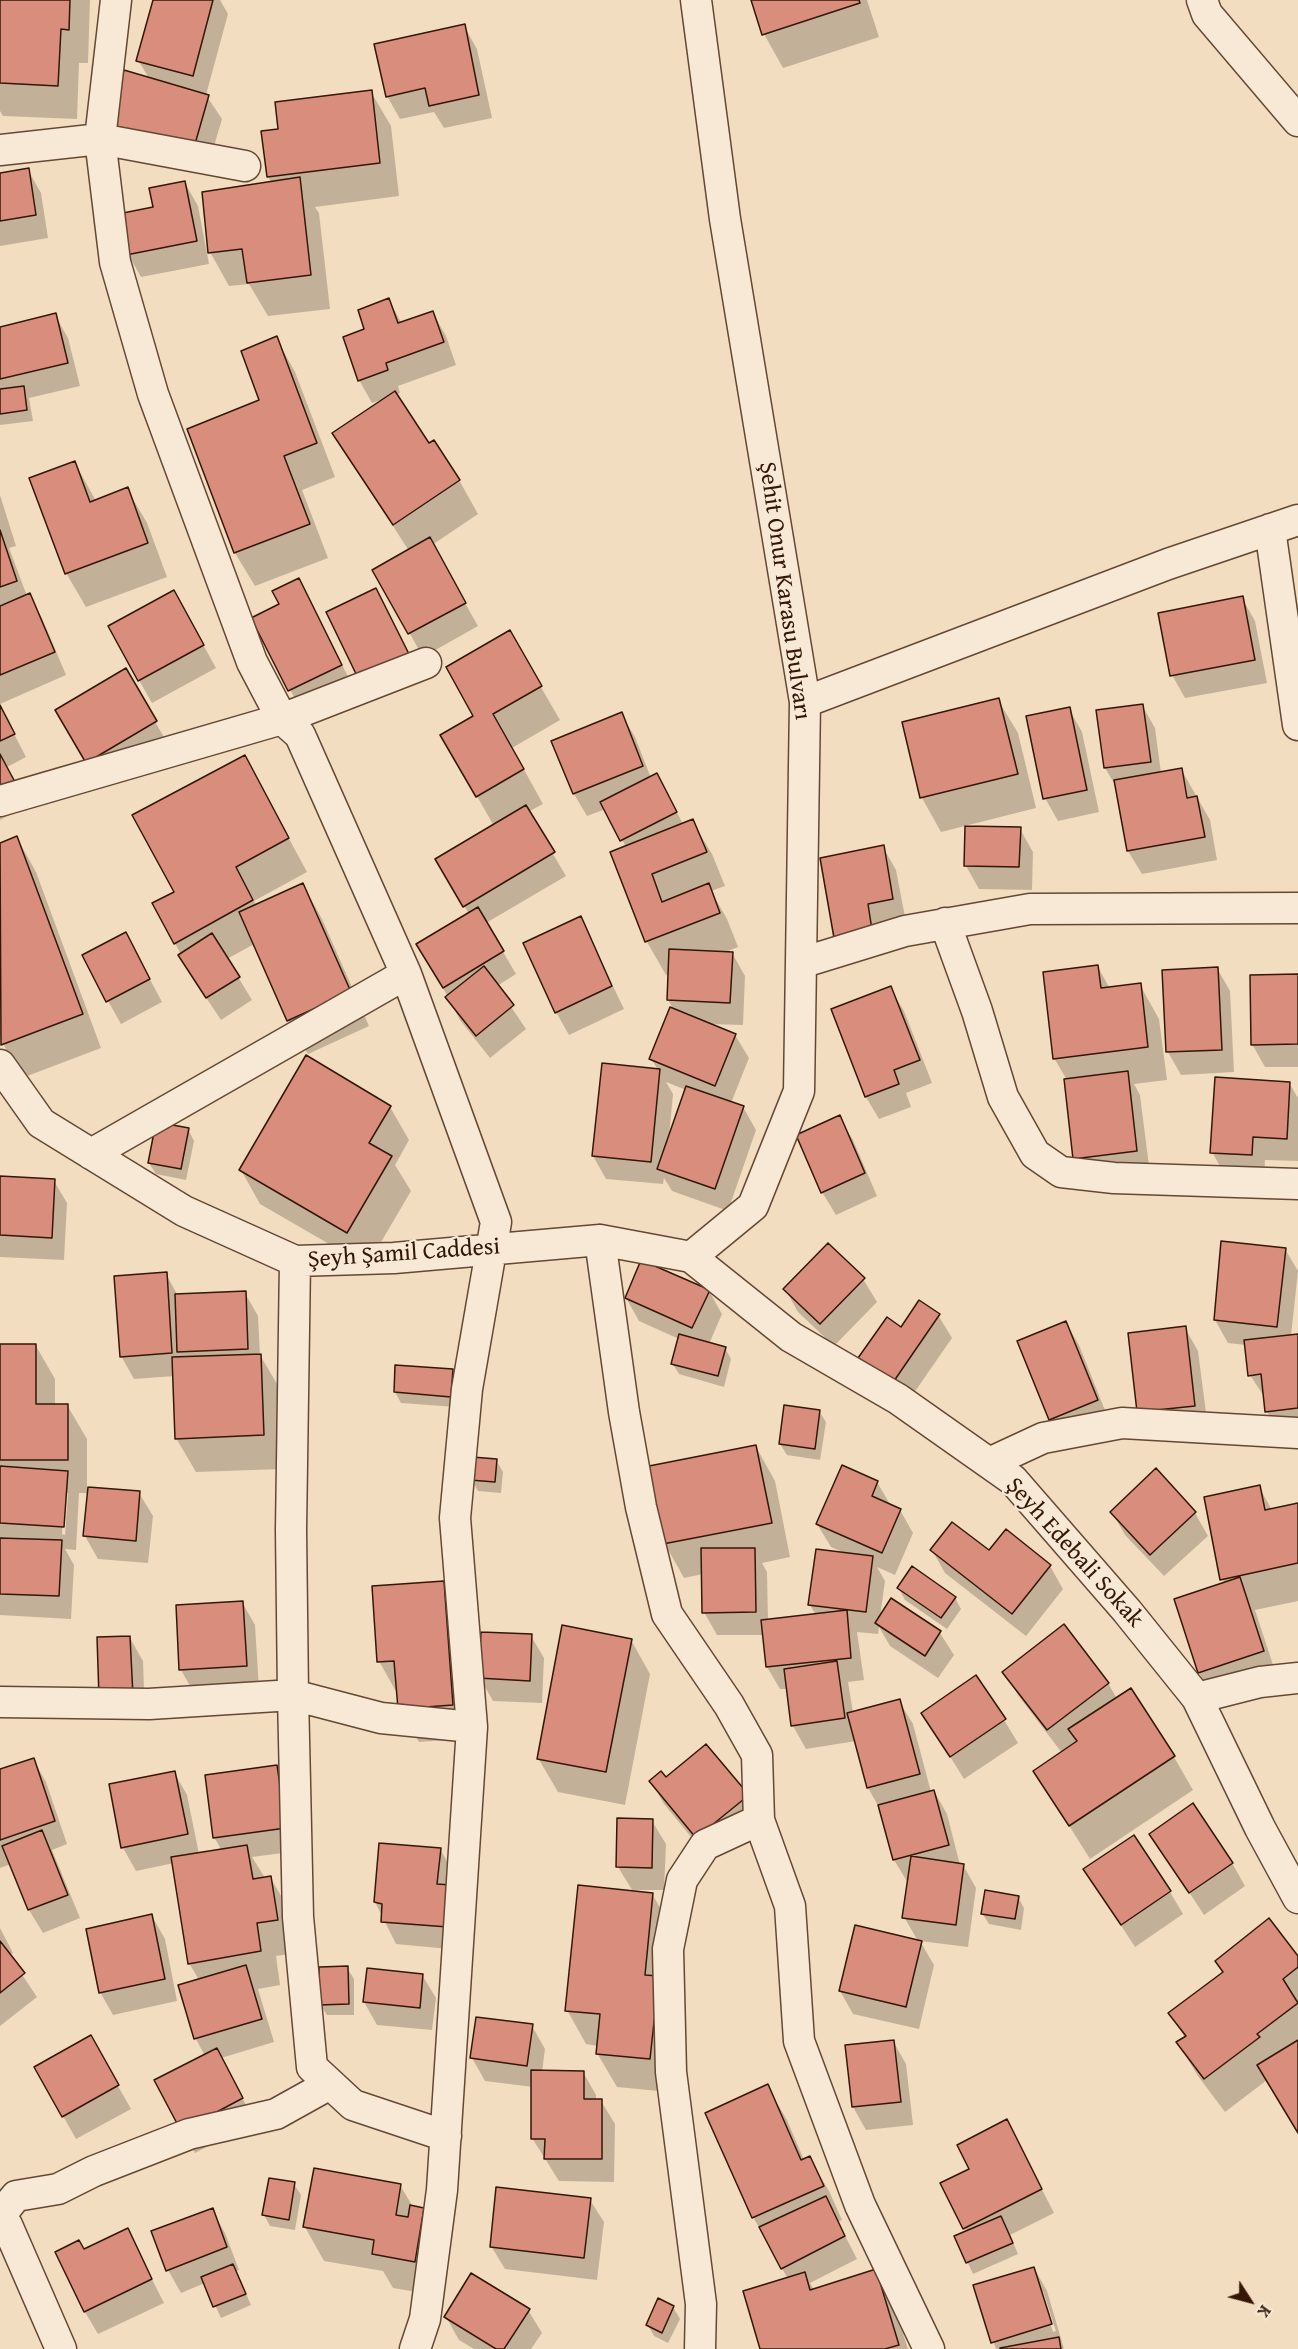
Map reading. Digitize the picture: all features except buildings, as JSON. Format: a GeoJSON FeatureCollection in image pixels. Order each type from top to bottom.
{"type":"FeatureCollection","features":[{"type":"Feature","properties":{"kind":"street"},"geometry":{"type":"LineString","coordinates":[[116,0],[100,139],[115,262],[153,394],[252,662],[282,719],[300,735],[406,974],[496,1222],[467,1389],[455,1518],[472,1727],[442,2190],[425,2319],[415,2349]]}},
{"type":"Feature","properties":{"kind":"street","name":"Şehit Onur Karasu Bulvarı"},"geometry":{"type":"LineString","coordinates":[[691,1257],[753,1206],[799,1091],[805,702],[725,219],[696,0]]}},
{"type":"Feature","properties":{"kind":"street"},"geometry":{"type":"LineString","coordinates":[[1202,0],[1208,14],[1298,121]]}},
{"type":"Feature","properties":{"kind":"street"},"geometry":{"type":"LineString","coordinates":[[0,150],[100,139],[245,166]]}},
{"type":"Feature","properties":{"kind":"street"},"geometry":{"type":"LineString","coordinates":[[805,702],[1168,564],[1298,520]]}},
{"type":"Feature","properties":{"kind":"street"},"geometry":{"type":"LineString","coordinates":[[1270,530],[1298,725]]}},
{"type":"Feature","properties":{"kind":"street"},"geometry":{"type":"LineString","coordinates":[[0,801],[282,719],[426,663]]}},
{"type":"Feature","properties":{"kind":"street"},"geometry":{"type":"LineString","coordinates":[[801,963],[905,931],[1030,909],[1298,908]]}},
{"type":"Feature","properties":{"kind":"street"},"geometry":{"type":"LineString","coordinates":[[945,923],[977,1011],[1003,1097],[1035,1154],[1061,1172],[1114,1178],[1298,1184]]}},
{"type":"Feature","properties":{"kind":"street"},"geometry":{"type":"LineString","coordinates":[[91,1154],[406,974]]}},
{"type":"Feature","properties":{"kind":"street","name":"Şeyh Şamil Caddesi"},"geometry":{"type":"LineString","coordinates":[[0,1065],[42,1123],[184,1211],[295,1261],[394,1258],[600,1240],[691,1257]]}},
{"type":"Feature","properties":{"kind":"street"},"geometry":{"type":"LineString","coordinates":[[600,1240],[624,1412],[641,1507],[667,1614],[729,1705],[757,1755],[759,1820],[790,1906],[799,2041],[860,2205],[929,2349]]}},
{"type":"Feature","properties":{"kind":"street","name":"Şeyh Edebali Sokak"},"geometry":{"type":"LineString","coordinates":[[691,1257],[791,1337],[898,1399],[1013,1480],[1127,1611],[1197,1698],[1260,1828],[1297,1896]]}},
{"type":"Feature","properties":{"kind":"street"},"geometry":{"type":"LineString","coordinates":[[295,1261],[291,1530],[293,1695],[298,1917],[312,2067],[353,2105],[446,2136]]}},
{"type":"Feature","properties":{"kind":"street"},"geometry":{"type":"LineString","coordinates":[[988,1463],[1043,1438],[1122,1423],[1298,1433]]}},
{"type":"Feature","properties":{"kind":"street"},"geometry":{"type":"LineString","coordinates":[[1197,1698],[1260,1682],[1298,1678]]}},
{"type":"Feature","properties":{"kind":"street"},"geometry":{"type":"LineString","coordinates":[[0,1702],[149,1704],[293,1695],[381,1718],[472,1727]]}},
{"type":"Feature","properties":{"kind":"street"},"geometry":{"type":"LineString","coordinates":[[700,2349],[701,2304],[671,2072],[668,1949],[682,1880],[705,1845],[759,1820]]}},
{"type":"Feature","properties":{"kind":"street"},"geometry":{"type":"LineString","coordinates":[[61,2349],[7,2225],[0,2215],[16,2196],[58,2189],[94,2170],[189,2134],[276,2114],[330,2084]]}}]}
